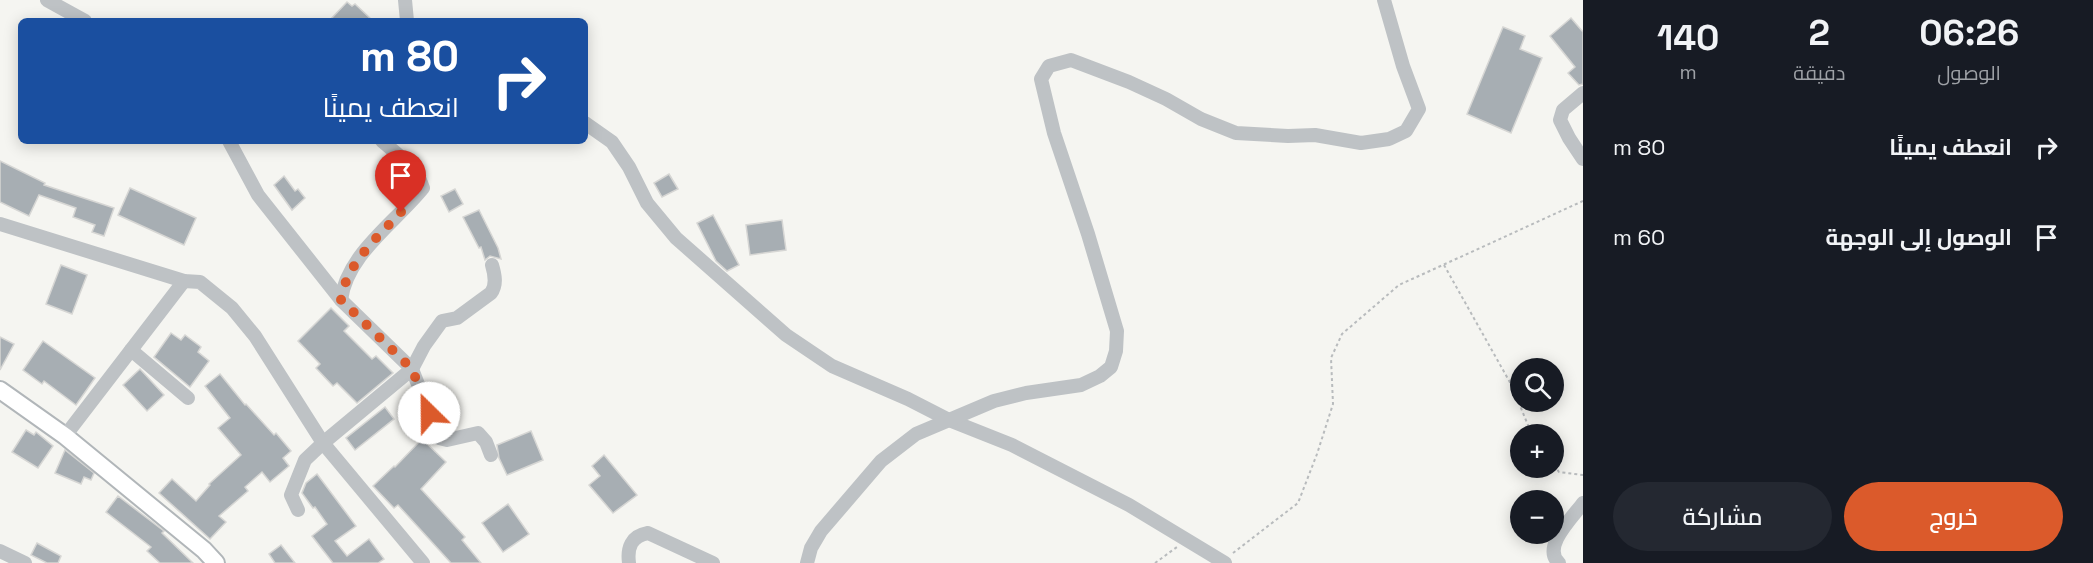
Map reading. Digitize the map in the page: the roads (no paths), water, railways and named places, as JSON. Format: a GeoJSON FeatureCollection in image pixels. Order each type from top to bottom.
{"type":"FeatureCollection","features":[{"type":"Feature","properties":{"kind":"main road"},"geometry":{"type":"LineString","coordinates":[[0,390],[65,436],[204,550],[216,563]]}},
{"type":"Feature","properties":{"kind":"street"},"geometry":{"type":"LineString","coordinates":[[47,0],[80,18]]}},
{"type":"Feature","properties":{"kind":"street"},"geometry":{"type":"LineString","coordinates":[[405,0],[407,18]]}},
{"type":"Feature","properties":{"kind":"street"},"geometry":{"type":"LineString","coordinates":[[807,563],[811,548],[821,531],[881,461],[916,434],[994,401],[1026,393],[1081,385],[1100,376],[1111,367],[1116,351],[1117,331],[1054,133],[1041,79],[1049,66],[1071,60],[1129,82],[1201,119],[1236,133],[1315,135],[1361,143],[1389,139],[1406,131],[1419,109],[1403,66],[1384,0]]}},
{"type":"Feature","properties":{"kind":"street"},"geometry":{"type":"LineString","coordinates":[[1583,93],[1563,110],[1560,120],[1583,159]]}},
{"type":"Feature","properties":{"kind":"street"},"geometry":{"type":"LineString","coordinates":[[588,125],[612,142],[629,167],[647,203],[676,238],[786,335],[832,366],[908,399],[949,420],[1012,445],[1129,505],[1224,562]]}},
{"type":"Feature","properties":{"kind":"street"},"geometry":{"type":"LineString","coordinates":[[231,144],[258,195],[341,300],[412,369],[439,438],[447,440],[478,433],[486,442],[491,456]]}},
{"type":"Feature","properties":{"kind":"street"},"geometry":{"type":"LineString","coordinates":[[341,300],[343,283],[358,259],[423,188],[416,170],[386,144]]}},
{"type":"Feature","properties":{"kind":"street"},"geometry":{"type":"LineString","coordinates":[[0,224],[184,281],[200,282],[232,308],[255,336],[322,443],[423,563]]}},
{"type":"Feature","properties":{"kind":"street"},"geometry":{"type":"LineString","coordinates":[[298,510],[291,495],[305,460],[322,443],[412,369],[424,346],[442,321],[457,318],[491,293],[495,281],[492,266]]}},
{"type":"Feature","properties":{"kind":"street"},"geometry":{"type":"LineString","coordinates":[[65,436],[184,281]]}},
{"type":"Feature","properties":{"kind":"street"},"geometry":{"type":"LineString","coordinates":[[131,350],[188,398]]}},
{"type":"Feature","properties":{"kind":"street"},"geometry":{"type":"LineString","coordinates":[[1559,563],[1553,554],[1553,547],[1559,535],[1583,503]]}},
{"type":"Feature","properties":{"kind":"street"},"geometry":{"type":"LineString","coordinates":[[629,563],[628,554],[631,541],[640,534],[648,533],[713,563]]}},
{"type":"Feature","properties":{"kind":"street"},"geometry":{"type":"LineString","coordinates":[[0,551],[25,563]]}}]}
